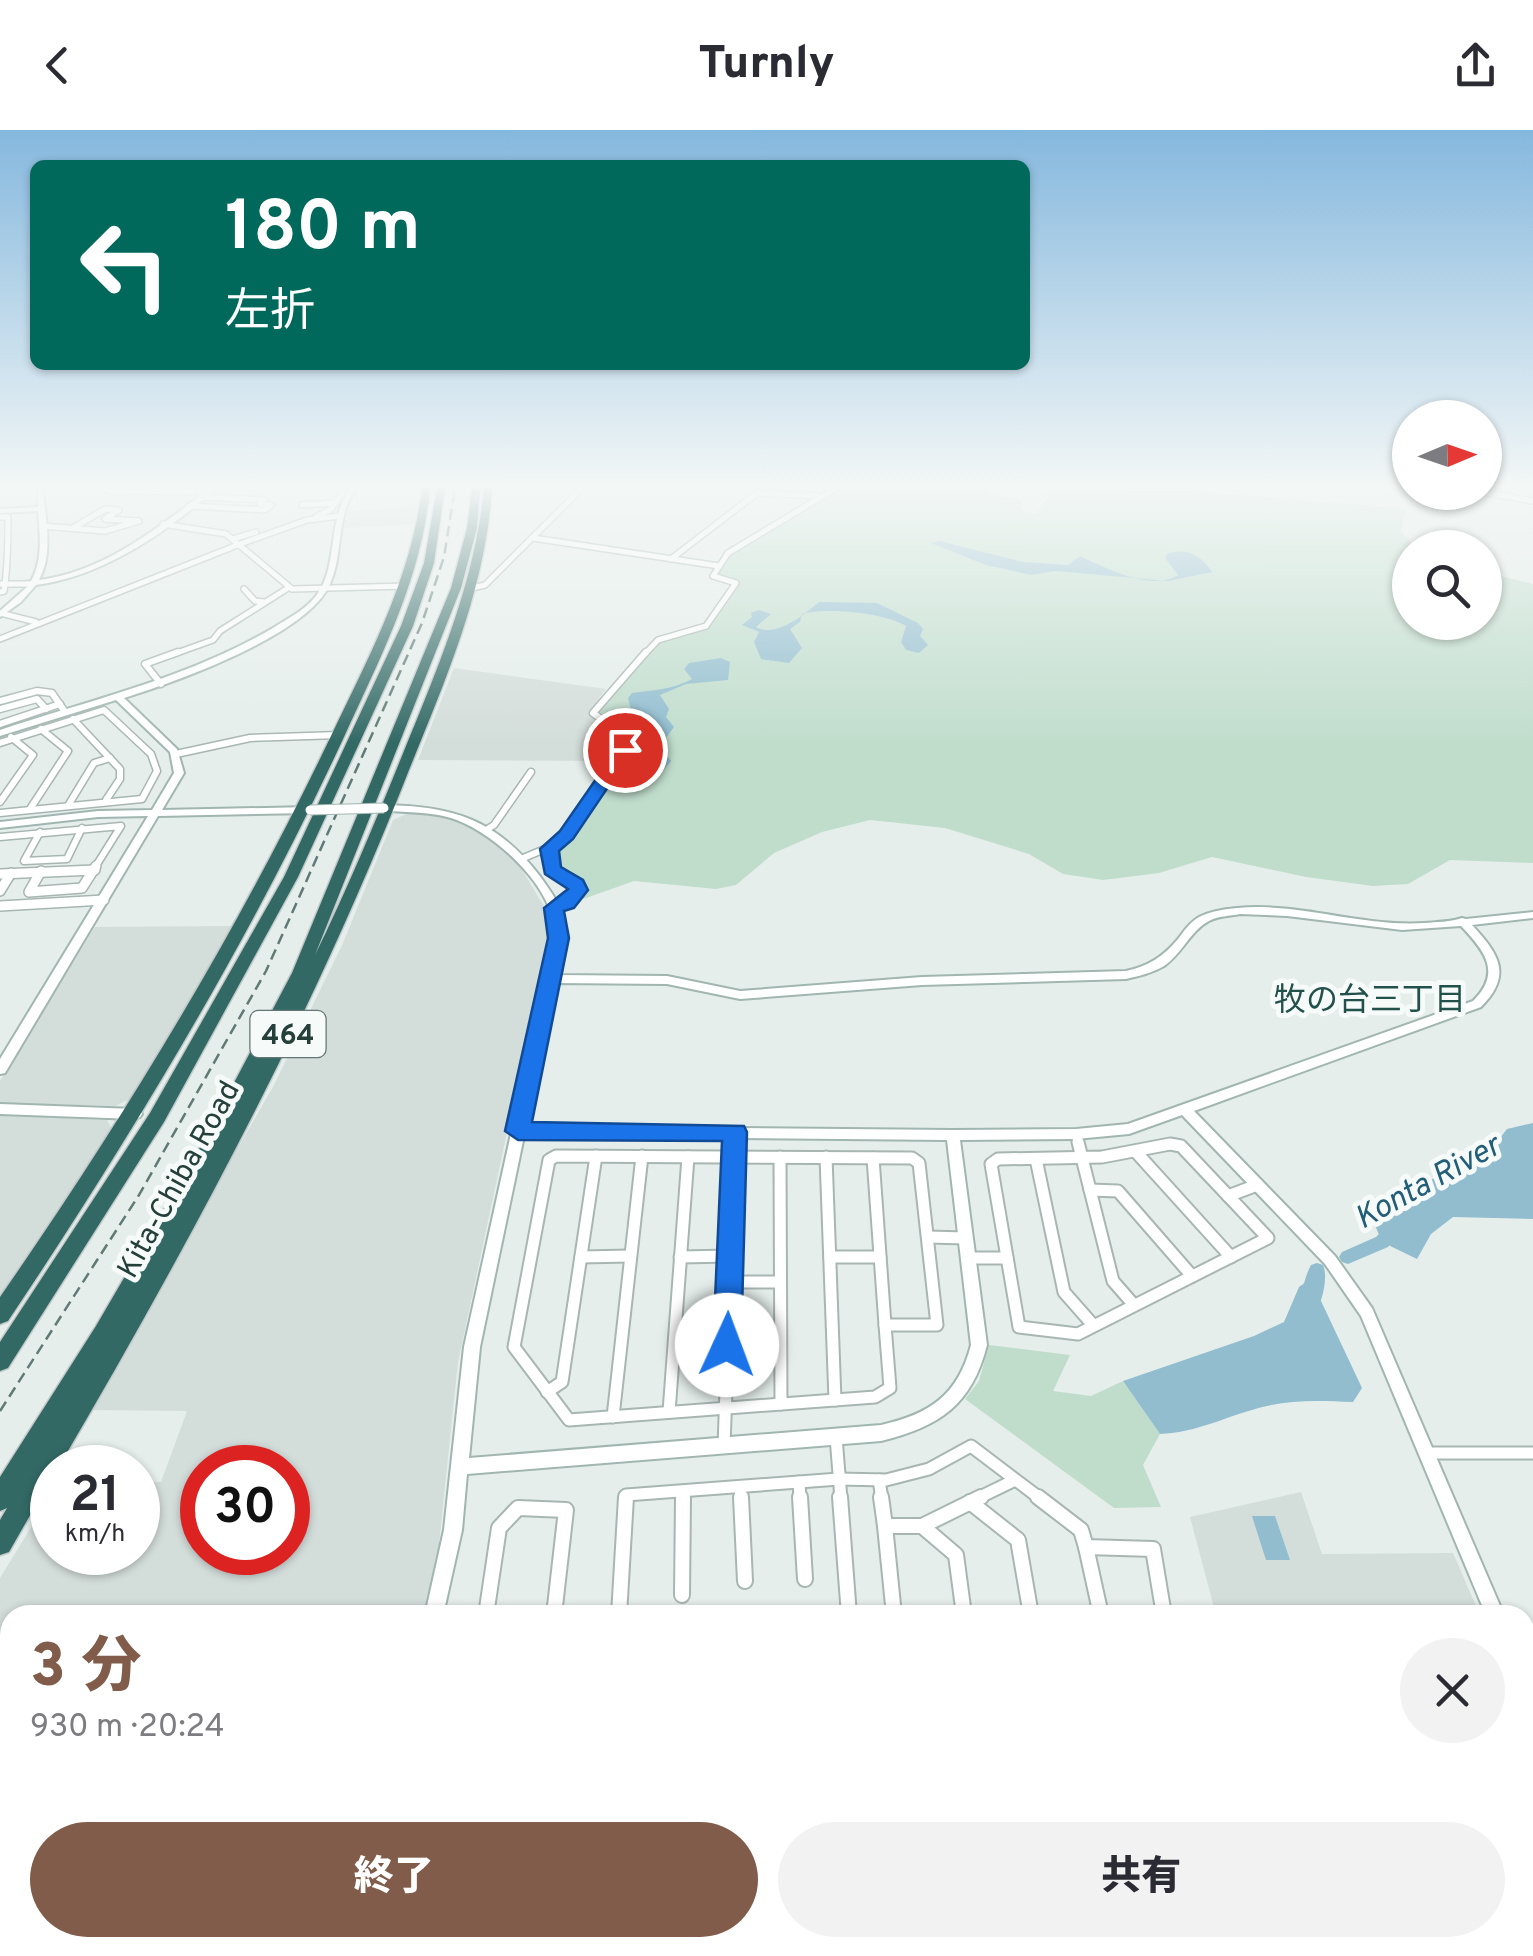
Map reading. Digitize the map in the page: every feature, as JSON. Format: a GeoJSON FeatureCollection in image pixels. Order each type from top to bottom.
{"type":"FeatureCollection","features":[{"type":"Feature","properties":{"kind":"highway"},"geometry":{"type":"LineString","coordinates":[[0,1315],[135,1114],[247,923],[306,810],[410,573]]}},
{"type":"Feature","properties":{"kind":"highway","name":"Kita-Chiba Road"},"geometry":{"type":"LineString","coordinates":[[0,1360],[158,1117],[275,908],[407,626],[425,573]]}},
{"type":"Feature","properties":{"kind":"highway","name":"Kita-Chiba Road"},"geometry":{"type":"LineString","coordinates":[[0,1499],[104,1332],[197,1170],[300,973],[460,573]]}},
{"type":"Feature","properties":{"kind":"highway","name":"Kita-Chiba Road"},"geometry":{"type":"LineString","coordinates":[[0,1543],[242,1125],[324,962],[387,808],[474,573]]}},
{"type":"Feature","properties":{"kind":"street"},"geometry":{"type":"LineString","coordinates":[[31,584],[34,573]]}},
{"type":"Feature","properties":{"kind":"street"},"geometry":{"type":"LineString","coordinates":[[1,612],[38,573]]}},
{"type":"Feature","properties":{"kind":"street"},"geometry":{"type":"LineString","coordinates":[[0,592],[4,591],[3,584],[31,584],[81,573]]}},
{"type":"Feature","properties":{"kind":"street"},"geometry":{"type":"LineString","coordinates":[[0,639],[152,573]]}},
{"type":"Feature","properties":{"kind":"street"},"geometry":{"type":"LineString","coordinates":[[271,573],[288,588]]}},
{"type":"Feature","properties":{"kind":"street"},"geometry":{"type":"LineString","coordinates":[[2,730],[161,684],[250,646],[305,610],[325,588],[330,573]]}},
{"type":"Feature","properties":{"kind":"street"},"geometry":{"type":"LineString","coordinates":[[472,588],[484,585],[497,573]]}},
{"type":"Feature","properties":{"kind":"street"},"geometry":{"type":"LineString","coordinates":[[521,859],[550,849],[566,835],[625,750],[620,732],[593,713],[658,640],[706,626],[736,583],[713,576],[715,573]]}},
{"type":"Feature","properties":{"kind":"street"},"geometry":{"type":"LineString","coordinates":[[161,684],[145,664],[213,640],[220,631],[288,588],[406,586]]}},
{"type":"Feature","properties":{"kind":"street"},"geometry":{"type":"LineString","coordinates":[[244,589],[255,601],[266,602]]}},
{"type":"Feature","properties":{"kind":"street"},"geometry":{"type":"LineString","coordinates":[[1,612],[36,622]]}},
{"type":"Feature","properties":{"kind":"street"},"geometry":{"type":"LineString","coordinates":[[0,701],[40,691],[52,693],[121,774],[106,800]]}},
{"type":"Feature","properties":{"kind":"street"},"geometry":{"type":"LineString","coordinates":[[0,1070],[178,773],[176,754],[118,697]]}},
{"type":"Feature","properties":{"kind":"street"},"geometry":{"type":"LineString","coordinates":[[0,709],[37,698],[46,709]]}},
{"type":"Feature","properties":{"kind":"street"},"geometry":{"type":"LineString","coordinates":[[0,813],[142,799],[156,775],[157,764],[104,710],[46,709],[2,730]]}},
{"type":"Feature","properties":{"kind":"street"},"geometry":{"type":"LineString","coordinates":[[0,744],[41,729],[66,712]]}},
{"type":"Feature","properties":{"kind":"street"},"geometry":{"type":"LineString","coordinates":[[30,809],[68,751],[41,729]]}},
{"type":"Feature","properties":{"kind":"street"},"geometry":{"type":"LineString","coordinates":[[0,802],[33,755],[2,730]]}},
{"type":"Feature","properties":{"kind":"street"},"geometry":{"type":"LineString","coordinates":[[176,754],[250,738],[339,735]]}},
{"type":"Feature","properties":{"kind":"street"},"geometry":{"type":"LineString","coordinates":[[69,804],[94,762],[110,758]]}},
{"type":"Feature","properties":{"kind":"street"},"geometry":{"type":"LineString","coordinates":[[486,830],[494,826],[531,772]]}},
{"type":"Feature","properties":{"kind":"street"},"geometry":{"type":"LineString","coordinates":[[0,825],[156,812],[387,808],[445,812],[507,842],[554,908],[559,931],[472,1347],[448,1559],[436,1605]]}},
{"type":"Feature","properties":{"kind":"street"},"geometry":{"type":"LineString","coordinates":[[0,838],[121,826],[82,888],[29,892],[41,871]]}},
{"type":"Feature","properties":{"kind":"street"},"geometry":{"type":"LineString","coordinates":[[40,832],[24,862],[66,859],[82,828]]}},
{"type":"Feature","properties":{"kind":"street"},"geometry":{"type":"LineString","coordinates":[[550,849],[552,870],[578,886],[566,904],[554,908]]}},
{"type":"Feature","properties":{"kind":"street"},"geometry":{"type":"LineString","coordinates":[[0,874],[94,870]]}},
{"type":"Feature","properties":{"kind":"street"},"geometry":{"type":"LineString","coordinates":[[0,892],[11,873]]}},
{"type":"Feature","properties":{"kind":"street"},"geometry":{"type":"LineString","coordinates":[[0,906],[104,900]]}},
{"type":"Feature","properties":{"kind":"street"},"geometry":{"type":"LineString","coordinates":[[550,980],[667,980],[740,995],[922,981],[1126,976],[1158,967],[1175,954],[1199,922],[1218,914],[1260,912],[1398,927],[1533,914]]}},
{"type":"Feature","properties":{"kind":"street"},"geometry":{"type":"LineString","coordinates":[[518,1131],[1076,1134],[1129,1129],[1186,1112],[1476,1004],[1490,992],[1496,968],[1484,944],[1462,921]]}},
{"type":"Feature","properties":{"kind":"street"},"geometry":{"type":"LineString","coordinates":[[0,1109],[135,1114]]}},
{"type":"Feature","properties":{"kind":"street"},"geometry":{"type":"LineString","coordinates":[[1186,1112],[1330,1260],[1367,1313],[1491,1605]]}},
{"type":"Feature","properties":{"kind":"street"},"geometry":{"type":"LineString","coordinates":[[724,1446],[735,1132]]}},
{"type":"Feature","properties":{"kind":"street"},"geometry":{"type":"LineString","coordinates":[[458,1467],[881,1433],[916,1425],[940,1412],[960,1394],[970,1378],[979,1345],[953,1134]]}},
{"type":"Feature","properties":{"kind":"street"},"geometry":{"type":"LineString","coordinates":[[1076,1134],[1112,1281],[1134,1305]]}},
{"type":"Feature","properties":{"kind":"street"},"geometry":{"type":"LineString","coordinates":[[1170,1144],[1181,1146],[1268,1238],[1078,1334],[1019,1327],[992,1164],[998,1158],[1082,1158],[1170,1144]]}},
{"type":"Feature","properties":{"kind":"street"},"geometry":{"type":"LineString","coordinates":[[1136,1152],[1231,1257]]}},
{"type":"Feature","properties":{"kind":"street"},"geometry":{"type":"LineString","coordinates":[[873,1158],[890,1388],[875,1396],[569,1420],[514,1346],[549,1160],[556,1156],[912,1158],[919,1164],[937,1325],[886,1325]]}},
{"type":"Feature","properties":{"kind":"street"},"geometry":{"type":"LineString","coordinates":[[547,1392],[562,1382],[596,1156]]}},
{"type":"Feature","properties":{"kind":"street"},"geometry":{"type":"LineString","coordinates":[[613,1417],[642,1156]]}},
{"type":"Feature","properties":{"kind":"street"},"geometry":{"type":"LineString","coordinates":[[669,1412],[688,1157]]}},
{"type":"Feature","properties":{"kind":"street"},"geometry":{"type":"LineString","coordinates":[[780,1157],[781,1404]]}},
{"type":"Feature","properties":{"kind":"street"},"geometry":{"type":"LineString","coordinates":[[826,1157],[835,1400]]}},
{"type":"Feature","properties":{"kind":"street"},"geometry":{"type":"LineString","coordinates":[[1036,1159],[1064,1292],[1093,1325]]}},
{"type":"Feature","properties":{"kind":"street"},"geometry":{"type":"LineString","coordinates":[[1228,1196],[1257,1185]]}},
{"type":"Feature","properties":{"kind":"street"},"geometry":{"type":"LineString","coordinates":[[1090,1190],[1118,1191],[1192,1276]]}},
{"type":"Feature","properties":{"kind":"street"},"geometry":{"type":"LineString","coordinates":[[928,1238],[966,1238]]}},
{"type":"Feature","properties":{"kind":"street"},"geometry":{"type":"LineString","coordinates":[[581,1256],[630,1256]]}},
{"type":"Feature","properties":{"kind":"street"},"geometry":{"type":"LineString","coordinates":[[680,1256],[730,1256]]}},
{"type":"Feature","properties":{"kind":"street"},"geometry":{"type":"LineString","coordinates":[[830,1257],[880,1257]]}},
{"type":"Feature","properties":{"kind":"street"},"geometry":{"type":"LineString","coordinates":[[969,1258],[1007,1258]]}},
{"type":"Feature","properties":{"kind":"street"},"geometry":{"type":"LineString","coordinates":[[730,1282],[780,1282]]}},
{"type":"Feature","properties":{"kind":"street"},"geometry":{"type":"LineString","coordinates":[[836,1437],[849,1605]]}},
{"type":"Feature","properties":{"kind":"street"},"geometry":{"type":"LineString","coordinates":[[620,1605],[626,1495],[839,1479],[879,1480],[929,1469],[971,1446],[1080,1530],[1099,1605]]}},
{"type":"Feature","properties":{"kind":"street"},"geometry":{"type":"LineString","coordinates":[[1428,1453],[1533,1453]]}},
{"type":"Feature","properties":{"kind":"street"},"geometry":{"type":"LineString","coordinates":[[879,1480],[893,1605]]}},
{"type":"Feature","properties":{"kind":"street"},"geometry":{"type":"LineString","coordinates":[[885,1526],[922,1526],[1015,1480]]}},
{"type":"Feature","properties":{"kind":"street"},"geometry":{"type":"LineString","coordinates":[[798,1482],[806,1579]]}},
{"type":"Feature","properties":{"kind":"street"},"geometry":{"type":"LineString","coordinates":[[740,1486],[744,1581]]}},
{"type":"Feature","properties":{"kind":"street"},"geometry":{"type":"LineString","coordinates":[[682,1595],[683,1491]]}},
{"type":"Feature","properties":{"kind":"street"},"geometry":{"type":"LineString","coordinates":[[970,1502],[1018,1540],[1029,1605]]}},
{"type":"Feature","properties":{"kind":"street"},"geometry":{"type":"LineString","coordinates":[[487,1605],[499,1528],[518,1508],[566,1510],[555,1605]]}},
{"type":"Feature","properties":{"kind":"street"},"geometry":{"type":"LineString","coordinates":[[922,1526],[956,1554],[963,1605]]}},
{"type":"Feature","properties":{"kind":"street"},"geometry":{"type":"LineString","coordinates":[[1086,1547],[1153,1549],[1162,1605]]}},
{"type":"Feature","properties":{"kind":"shaded area"},"geometry":{"type":"Polygon","coordinates":[[[454,668],[606,689],[589,712],[617,733],[620,749],[610,761],[418,760],[454,668]]]}},
{"type":"Feature","properties":{"kind":"shaded area"},"geometry":{"type":"Polygon","coordinates":[[[411,812],[449,817],[470,825],[514,856],[546,910],[550,931],[458,1362],[437,1563],[428,1605],[0,1605],[0,1578],[30,1529],[30,1575],[160,1575],[160,1482],[187,1411],[87,1410],[274,1085],[343,943],[393,820],[411,812]]]}},
{"type":"Feature","properties":{"kind":"shaded area"},"geometry":{"type":"Polygon","coordinates":[[[236,926],[134,1097],[115,1106],[0,1103],[0,1081],[95,927],[236,926]]]}},
{"type":"Feature","properties":{"kind":"shaded area"},"geometry":{"type":"Polygon","coordinates":[[[0,1115],[107,1120],[113,1131],[0,1295],[0,1115]]]}},
{"type":"Feature","properties":{"kind":"shaded area"},"geometry":{"type":"Polygon","coordinates":[[[1301,1492],[1322,1554],[1453,1553],[1476,1605],[1213,1605],[1190,1517],[1301,1492]]]}},
{"type":"Feature","properties":{"kind":"green space"},"geometry":{"type":"Polygon","coordinates":[[[1392,573],[1392,640],[1502,640],[1502,576],[1533,584],[1533,863],[1450,860],[1408,884],[1373,886],[1306,877],[1212,857],[1159,873],[1103,880],[1063,874],[1029,854],[945,828],[870,820],[822,832],[774,853],[736,885],[716,889],[634,881],[572,903],[582,886],[555,867],[555,849],[628,743],[622,732],[597,714],[598,710],[660,641],[711,626],[740,583],[717,575],[1392,573]]]}},
{"type":"Feature","properties":{"kind":"green space"},"geometry":{"type":"Polygon","coordinates":[[[989,1345],[1070,1355],[1053,1391],[1091,1396],[1123,1381],[1160,1434],[1143,1465],[1161,1507],[1114,1508],[965,1399],[979,1381],[989,1345]]]}},
{"type":"Feature","properties":{"kind":"water"},"geometry":{"type":"Polygon","coordinates":[[[1081,573],[1119,573],[1136,578],[1081,573]]]}},
{"type":"Feature","properties":{"kind":"water"},"geometry":{"type":"Polygon","coordinates":[[[1177,573],[1206,573],[1160,580],[1177,573]]]}},
{"type":"Feature","properties":{"kind":"water"},"geometry":{"type":"Polygon","coordinates":[[[819,602],[877,603],[918,623],[923,629],[920,636],[928,645],[919,653],[906,650],[901,642],[906,626],[897,621],[840,611],[805,613],[819,602]]]}},
{"type":"Feature","properties":{"kind":"water"},"geometry":{"type":"Polygon","coordinates":[[[759,610],[771,614],[756,627],[764,630],[781,627],[802,616],[790,629],[802,648],[789,663],[761,659],[754,642],[759,632],[742,625],[752,617],[751,613],[759,610]]]}},
{"type":"Feature","properties":{"kind":"water"},"geometry":{"type":"Polygon","coordinates":[[[721,658],[730,662],[728,680],[686,684],[660,695],[669,709],[666,717],[674,727],[660,746],[671,761],[655,780],[633,783],[631,777],[648,740],[633,718],[628,698],[632,693],[684,683],[692,679],[684,669],[689,663],[721,658]]]}},
{"type":"Feature","properties":{"kind":"water"},"geometry":{"type":"Polygon","coordinates":[[[1533,1123],[1533,1219],[1453,1217],[1431,1234],[1417,1259],[1382,1242],[1365,1201],[1454,1172],[1489,1152],[1507,1129],[1533,1123]]]}},
{"type":"Feature","properties":{"kind":"water"},"geometry":{"type":"Polygon","coordinates":[[[1306,1282],[1313,1284],[1362,1388],[1353,1402],[1278,1404],[1160,1434],[1123,1381],[1284,1322],[1299,1287],[1306,1282]]]}},
{"type":"Feature","properties":{"kind":"water"},"geometry":{"type":"Polygon","coordinates":[[[1252,1516],[1275,1516],[1290,1560],[1266,1560],[1252,1516]]]}},
{"type":"Feature","properties":{"kind":"waterway","name":"Konta River"},"geometry":{"type":"LineString","coordinates":[[1348,1257],[1382,1242],[1396,1228]]}},
{"type":"Feature","properties":{"kind":"waterway","name":"Konta River"},"geometry":{"type":"LineString","coordinates":[[1311,1303],[1317,1270]]}},
{"type":"Feature","properties":{"kind":"railway"},"geometry":{"type":"LineString","coordinates":[[0,1411],[139,1195],[266,971],[422,623],[439,573]]}},
{"type":"Feature","properties":{"kind":"district","name":"牧の台三丁目"},"geometry":{"type":"Point","coordinates":[1370,999]}},
{"type":"Feature","properties":{"kind":"route"},"geometry":{"type":"LineString","coordinates":[[625,750],[566,835],[550,849],[548,862],[552,870],[576,884],[578,890],[566,904],[554,908],[558,938],[518,1131],[735,1132],[727,1345]]}}]}
